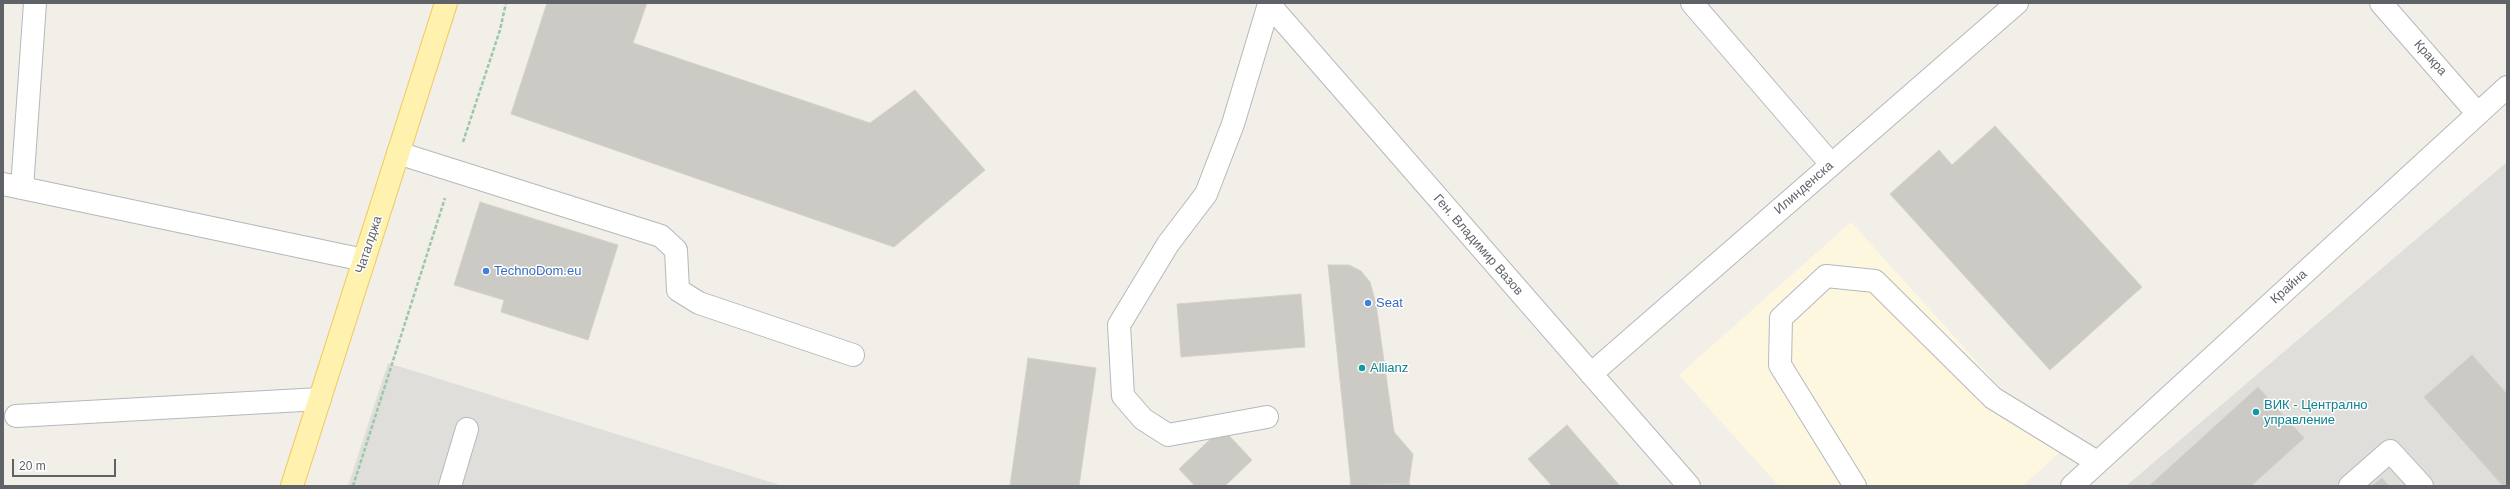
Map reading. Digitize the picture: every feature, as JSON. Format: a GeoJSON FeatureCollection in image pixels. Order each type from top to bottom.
{"type":"FeatureCollection","features":[{"type":"Feature","properties":{"kind":"main road","name":"Чаталджа"},"geometry":{"type":"LineString","coordinates":[[292,486],[446,3]]}},
{"type":"Feature","properties":{"kind":"street"},"geometry":{"type":"LineString","coordinates":[[35,3],[12,186],[364,260]]}},
{"type":"Feature","properties":{"kind":"street"},"geometry":{"type":"LineString","coordinates":[[1267,417],[1168,435],[1143,419],[1123,396],[1120,325],[1168,244],[1206,194],[1233,124],[1268,3]]}},
{"type":"Feature","properties":{"kind":"street","name":"Ген. Владимир Вазов"},"geometry":{"type":"LineString","coordinates":[[1268,3],[1689,486]]}},
{"type":"Feature","properties":{"kind":"street"},"geometry":{"type":"LineString","coordinates":[[1692,3],[1831,164]]}},
{"type":"Feature","properties":{"kind":"street","name":"Илинденска"},"geometry":{"type":"LineString","coordinates":[[1591,374],[2017,3]]}},
{"type":"Feature","properties":{"kind":"street","name":"Кракра"},"geometry":{"type":"LineString","coordinates":[[2381,3],[2478,114]]}},
{"type":"Feature","properties":{"kind":"street","name":"Крайна"},"geometry":{"type":"LineString","coordinates":[[2072,486],[2478,114],[2505,92]]}},
{"type":"Feature","properties":{"kind":"street"},"geometry":{"type":"LineString","coordinates":[[398,153],[661,236],[676,250],[678,290],[699,303],[853,355]]}},
{"type":"Feature","properties":{"kind":"street"},"geometry":{"type":"LineString","coordinates":[[1855,486],[1780,365],[1781,318],[1826,276],[1876,281],[1993,398],[2098,462]]}},
{"type":"Feature","properties":{"kind":"street"},"geometry":{"type":"LineString","coordinates":[[16,416],[320,399]]}},
{"type":"Feature","properties":{"kind":"street"},"geometry":{"type":"LineString","coordinates":[[450,486],[467,429]]}},
{"type":"Feature","properties":{"kind":"street"},"geometry":{"type":"LineString","coordinates":[[2350,486],[2390,451],[2422,486]]}},
{"type":"Feature","properties":{"kind":"path"},"geometry":{"type":"LineString","coordinates":[[353,486],[498,37],[506,3]]}},
{"type":"Feature","properties":{"kind":"shaded area"},"geometry":{"type":"Polygon","coordinates":[[[2507,162],[2507,486],[2126,486],[2507,162]]]}},
{"type":"Feature","properties":{"kind":"shaded area"},"geometry":{"type":"Polygon","coordinates":[[[1851,222],[2059,453],[2022,486],[1779,486],[1679,375],[1851,222]]]}},
{"type":"Feature","properties":{"kind":"shaded area"},"geometry":{"type":"Polygon","coordinates":[[[388,363],[783,486],[348,486],[388,363]]]}},
{"type":"Feature","properties":{"kind":"building"},"geometry":{"type":"Polygon","coordinates":[[[547,3],[647,3],[633,43],[870,123],[915,90],[985,170],[894,247],[511,114],[547,3]]]}},
{"type":"Feature","properties":{"kind":"building"},"geometry":{"type":"Polygon","coordinates":[[[1995,126],[2142,287],[2050,370],[1890,194],[1939,150],[1952,165],[1995,126]]]}},
{"type":"Feature","properties":{"kind":"building"},"geometry":{"type":"Polygon","coordinates":[[[480,202],[618,245],[588,340],[501,312],[504,300],[454,285],[480,202]]]}},
{"type":"Feature","properties":{"kind":"building","name":"Allianz"},"geometry":{"type":"Polygon","coordinates":[[[1328,265],[1349,265],[1361,271],[1370,282],[1376,304],[1394,432],[1413,454],[1409,483],[1351,486],[1328,265]]]}},
{"type":"Feature","properties":{"kind":"building"},"geometry":{"type":"Polygon","coordinates":[[[1301,294],[1305,347],[1181,357],[1177,304],[1301,294]]]}},
{"type":"Feature","properties":{"kind":"building"},"geometry":{"type":"Polygon","coordinates":[[[2472,355],[2507,394],[2507,486],[2503,486],[2424,397],[2472,355]]]}},
{"type":"Feature","properties":{"kind":"building"},"geometry":{"type":"Polygon","coordinates":[[[1028,358],[1096,368],[1079,486],[1010,486],[1028,358]]]}},
{"type":"Feature","properties":{"kind":"building","name":"ВИК - Централно управление"},"geometry":{"type":"Polygon","coordinates":[[[2258,387],[2304,438],[2251,486],[2149,486],[2258,387]]]}},
{"type":"Feature","properties":{"kind":"building"},"geometry":{"type":"Polygon","coordinates":[[[1567,425],[1620,486],[1552,486],[1528,459],[1567,425]]]}},
{"type":"Feature","properties":{"kind":"building"},"geometry":{"type":"Polygon","coordinates":[[[1222,428],[1252,460],[1225,486],[1195,486],[1179,469],[1222,428]]]}},
{"type":"Feature","properties":{"kind":"building"},"geometry":{"type":"Polygon","coordinates":[[[2382,478],[2389,486],[2372,486],[2382,478]]]}},
{"type":"Feature","properties":{"kind":"building"},"geometry":{"type":"Polygon","coordinates":[[[1409,483],[1410,486],[1376,486],[1409,483]]]}},
{"type":"Feature","properties":{"kind":"place","name":"TechnoDom.eu"},"geometry":{"type":"Point","coordinates":[486,271]}},
{"type":"Feature","properties":{"kind":"place","name":"Seat"},"geometry":{"type":"Point","coordinates":[1368,303]}},
{"type":"Feature","properties":{"kind":"place","name":"Allianz"},"geometry":{"type":"Point","coordinates":[1362,368]}},
{"type":"Feature","properties":{"kind":"place","name":"ВИК - Централно управление"},"geometry":{"type":"Point","coordinates":[2256,412]}}]}
